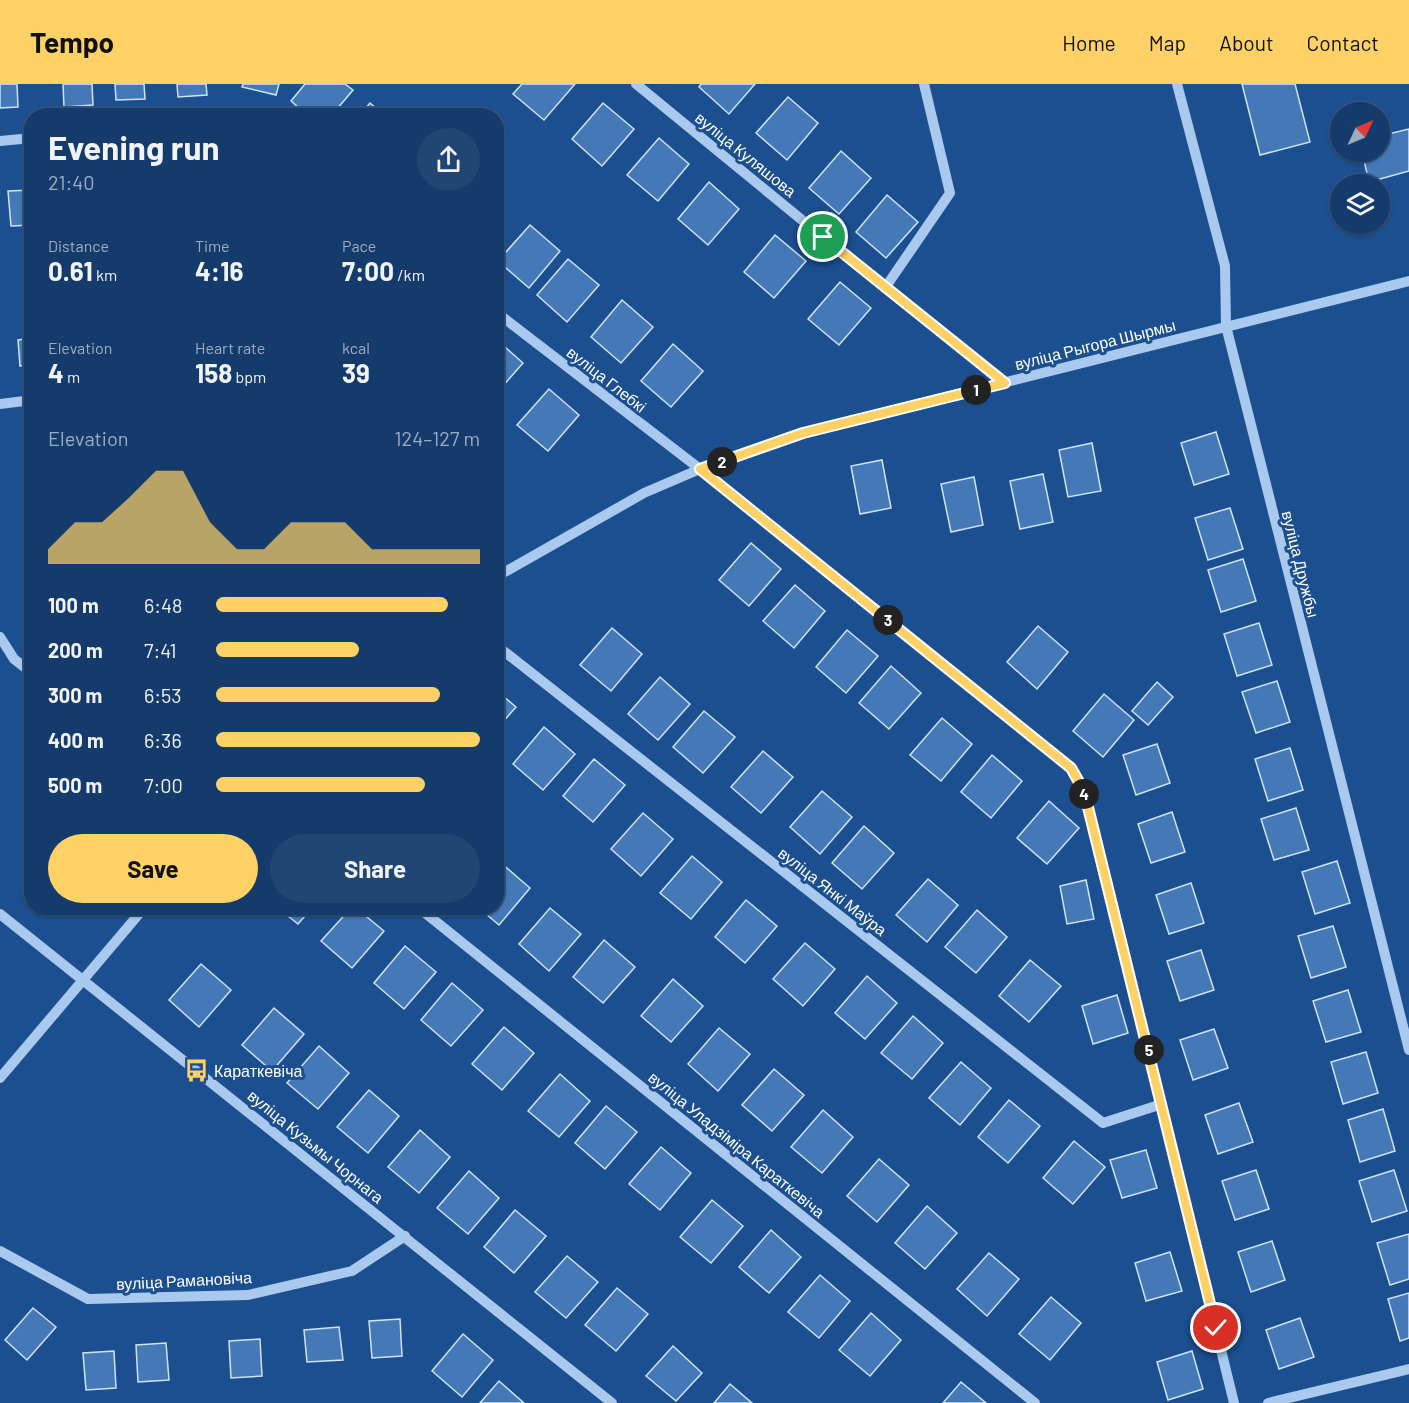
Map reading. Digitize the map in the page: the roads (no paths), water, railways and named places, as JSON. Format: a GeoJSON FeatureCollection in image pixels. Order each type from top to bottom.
{"type":"FeatureCollection","features":[{"type":"Feature","properties":{"kind":"street","name":"вуліца Куляшова"},"geometry":{"type":"LineString","coordinates":[[636,84],[1005,383]]}},
{"type":"Feature","properties":{"kind":"street"},"geometry":{"type":"LineString","coordinates":[[885,288],[950,193],[924,84]]}},
{"type":"Feature","properties":{"kind":"street","name":"вуліца Дружбы"},"geometry":{"type":"LineString","coordinates":[[1177,84],[1225,266],[1226,326],[1409,1050]]}},
{"type":"Feature","properties":{"kind":"street"},"geometry":{"type":"LineString","coordinates":[[0,141],[24,139]]}},
{"type":"Feature","properties":{"kind":"street","name":"вуліца Рыгора Шырмы"},"geometry":{"type":"LineString","coordinates":[[504,572],[644,493],[700,469],[803,433],[1409,281]]}},
{"type":"Feature","properties":{"kind":"street","name":"вуліца Глебкі"},"geometry":{"type":"LineString","coordinates":[[504,318],[700,469],[1071,768],[1084,791],[1234,1403]]}},
{"type":"Feature","properties":{"kind":"street"},"geometry":{"type":"LineString","coordinates":[[0,404],[24,401]]}},
{"type":"Feature","properties":{"kind":"street"},"geometry":{"type":"LineString","coordinates":[[0,637],[14,659],[24,667]]}},
{"type":"Feature","properties":{"kind":"street","name":"вуліца Янкі Маўра"},"geometry":{"type":"LineString","coordinates":[[504,651],[1102,1123],[1162,1104]]}},
{"type":"Feature","properties":{"kind":"street","name":"вуліца Кузьмы Чорнага"},"geometry":{"type":"LineString","coordinates":[[0,914],[612,1403]]}},
{"type":"Feature","properties":{"kind":"street"},"geometry":{"type":"LineString","coordinates":[[0,1078],[138,915]]}},
{"type":"Feature","properties":{"kind":"street","name":"вуліца Уладзіміра Караткевіча"},"geometry":{"type":"LineString","coordinates":[[429,915],[1035,1403]]}},
{"type":"Feature","properties":{"kind":"street","name":"вуліца Рамановіча"},"geometry":{"type":"LineString","coordinates":[[0,1251],[88,1299],[248,1295],[352,1272],[405,1236]]}},
{"type":"Feature","properties":{"kind":"street"},"geometry":{"type":"LineString","coordinates":[[1268,1403],[1409,1369]]}},
{"type":"Feature","properties":{"kind":"place","name":"Караткевіча"},"geometry":{"type":"Point","coordinates":[196,1070]}}]}
